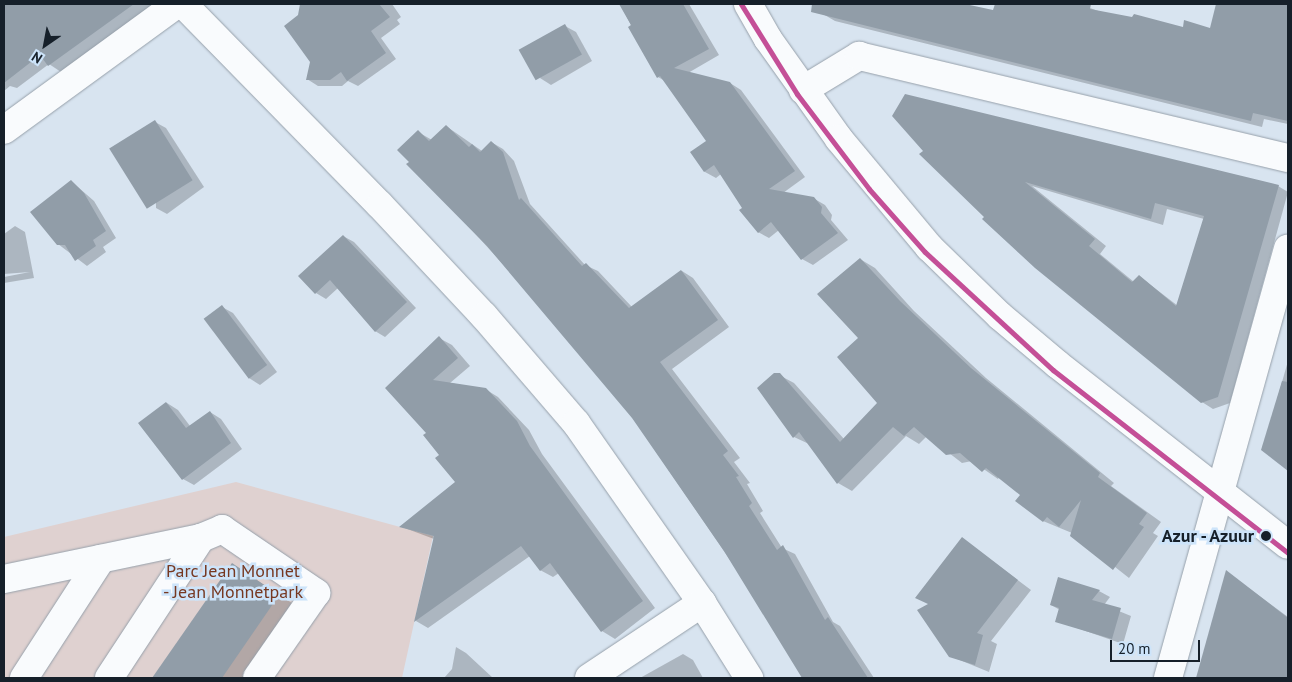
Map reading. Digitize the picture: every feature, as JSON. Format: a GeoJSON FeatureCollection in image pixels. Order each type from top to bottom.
{"type":"FeatureCollection","features":[{"type":"Feature","properties":{"kind":"street"},"geometry":{"type":"LineString","coordinates":[[4,130],[177,4]]}},
{"type":"Feature","properties":{"kind":"street"},"geometry":{"type":"LineString","coordinates":[[183,4],[380,205],[484,316],[576,423],[702,603],[749,678]]}},
{"type":"Feature","properties":{"kind":"street"},"geometry":{"type":"LineString","coordinates":[[748,4],[802,90],[875,184],[923,240],[1000,316],[1057,364],[1288,545]]}},
{"type":"Feature","properties":{"kind":"street"},"geometry":{"type":"LineString","coordinates":[[802,90],[859,56],[1288,158]]}},
{"type":"Feature","properties":{"kind":"street"},"geometry":{"type":"LineString","coordinates":[[1168,678],[1288,248]]}},
{"type":"Feature","properties":{"kind":"street"},"geometry":{"type":"LineString","coordinates":[[4,579],[201,538],[222,529],[316,593],[257,678]]}},
{"type":"Feature","properties":{"kind":"street"},"geometry":{"type":"LineString","coordinates":[[109,678],[201,538]]}},
{"type":"Feature","properties":{"kind":"street"},"geometry":{"type":"LineString","coordinates":[[24,678],[101,559]]}},
{"type":"Feature","properties":{"kind":"street"},"geometry":{"type":"LineString","coordinates":[[589,678],[702,603]]}},
{"type":"Feature","properties":{"kind":"green space","name":"Parc Jean Monnet - Jean Monnetpark"},"geometry":{"type":"Polygon","coordinates":[[[236,482],[433,536],[402,678],[4,678],[4,537],[236,482]]]}},
{"type":"Feature","properties":{"kind":"building"},"geometry":{"type":"Polygon","coordinates":[[[4,4],[134,4],[48,66],[40,55],[4,83],[4,4]]]}},
{"type":"Feature","properties":{"kind":"building"},"geometry":{"type":"Polygon","coordinates":[[[300,4],[379,4],[390,17],[371,31],[386,53],[347,81],[341,72],[330,80],[306,80],[310,62],[284,26],[298,15],[300,4]]]}},
{"type":"Feature","properties":{"kind":"building"},"geometry":{"type":"Polygon","coordinates":[[[619,4],[683,4],[709,49],[674,68],[730,82],[795,171],[769,189],[814,197],[822,207],[821,213],[838,233],[801,260],[771,222],[758,233],[739,210],[742,208],[714,165],[704,172],[690,152],[706,141],[660,76],[657,78],[628,27],[631,25],[619,4]]]}},
{"type":"Feature","properties":{"kind":"building"},"geometry":{"type":"Polygon","coordinates":[[[812,4],[965,4],[993,10],[995,4],[1091,4],[1090,9],[1132,17],[1134,14],[1183,27],[1184,20],[1210,28],[1216,4],[1288,4],[1288,121],[1253,113],[1251,121],[1112,87],[811,12],[812,4]]]}},
{"type":"Feature","properties":{"kind":"building"},"geometry":{"type":"Polygon","coordinates":[[[565,24],[582,55],[536,80],[519,50],[565,24]]]}},
{"type":"Feature","properties":{"kind":"building"},"geometry":{"type":"Polygon","coordinates":[[[905,94],[1279,185],[1218,397],[1201,403],[1035,268],[982,219],[984,217],[919,154],[923,151],[892,116],[905,94]],[[1025,182],[1095,239],[1089,246],[1132,282],[1139,275],[1176,306],[1204,216],[1155,203],[1151,219],[1025,182]]]}},
{"type":"Feature","properties":{"kind":"building"},"geometry":{"type":"Polygon","coordinates":[[[155,120],[193,180],[147,209],[109,149],[155,120]]]}},
{"type":"Feature","properties":{"kind":"building"},"geometry":{"type":"Polygon","coordinates":[[[446,125],[469,147],[472,144],[480,152],[491,141],[503,152],[519,200],[521,198],[582,266],[586,263],[629,308],[681,270],[718,320],[660,362],[728,451],[723,455],[739,476],[736,477],[752,503],[749,506],[777,550],[783,545],[825,620],[828,617],[868,678],[802,678],[724,551],[632,418],[487,246],[406,164],[409,162],[397,150],[418,130],[429,141],[446,125]]]}},
{"type":"Feature","properties":{"kind":"building"},"geometry":{"type":"Polygon","coordinates":[[[71,180],[84,193],[106,231],[93,240],[96,246],[75,261],[65,245],[57,245],[30,212],[71,180]]]}},
{"type":"Feature","properties":{"kind":"building"},"geometry":{"type":"Polygon","coordinates":[[[343,235],[407,302],[375,332],[330,280],[315,294],[298,276],[343,235]]]}},
{"type":"Feature","properties":{"kind":"building"},"geometry":{"type":"Polygon","coordinates":[[[860,258],[900,301],[971,368],[1100,473],[1098,477],[1147,513],[1139,524],[1144,527],[1113,570],[1070,536],[1081,500],[1059,527],[1047,517],[1043,522],[1015,501],[1020,495],[986,468],[982,472],[960,453],[946,455],[914,427],[904,436],[893,427],[837,484],[799,432],[793,438],[757,388],[774,373],[780,373],[840,442],[877,403],[837,357],[858,338],[817,294],[860,258]]]}},
{"type":"Feature","properties":{"kind":"building"},"geometry":{"type":"Polygon","coordinates":[[[222,305],[267,365],[249,379],[204,319],[222,305]]]}},
{"type":"Feature","properties":{"kind":"building"},"geometry":{"type":"Polygon","coordinates":[[[439,336],[458,358],[433,380],[486,388],[517,421],[530,446],[643,601],[601,632],[550,563],[540,571],[521,546],[414,622],[434,536],[399,527],[455,482],[435,458],[439,455],[423,435],[426,433],[385,388],[439,336]]]}},
{"type":"Feature","properties":{"kind":"building"},"geometry":{"type":"Polygon","coordinates":[[[1282,381],[1288,382],[1288,471],[1261,450],[1282,381]]]}},
{"type":"Feature","properties":{"kind":"building"},"geometry":{"type":"Polygon","coordinates":[[[166,402],[186,428],[210,411],[231,443],[182,480],[138,423],[166,402]]]}},
{"type":"Feature","properties":{"kind":"building"},"geometry":{"type":"Polygon","coordinates":[[[962,537],[1018,580],[977,633],[983,635],[975,665],[949,657],[917,610],[928,604],[915,598],[962,537]]]}},
{"type":"Feature","properties":{"kind":"building"},"geometry":{"type":"Polygon","coordinates":[[[232,563],[279,595],[222,678],[152,678],[232,563]]]}},
{"type":"Feature","properties":{"kind":"building"},"geometry":{"type":"Polygon","coordinates":[[[1226,570],[1288,618],[1288,678],[1196,678],[1226,570]]]}},
{"type":"Feature","properties":{"kind":"building"},"geometry":{"type":"Polygon","coordinates":[[[1058,577],[1100,590],[1092,600],[1121,608],[1112,639],[1055,622],[1059,608],[1050,605],[1058,577]]]}},
{"type":"Feature","properties":{"kind":"transit line"},"geometry":{"type":"LineString","coordinates":[[741,4],[797,94],[869,189],[925,252],[1053,370],[1288,553]]}},
{"type":"Feature","properties":{"kind":"place","name":"Azur - Azuur"},"geometry":{"type":"Point","coordinates":[1266,536]}}]}
